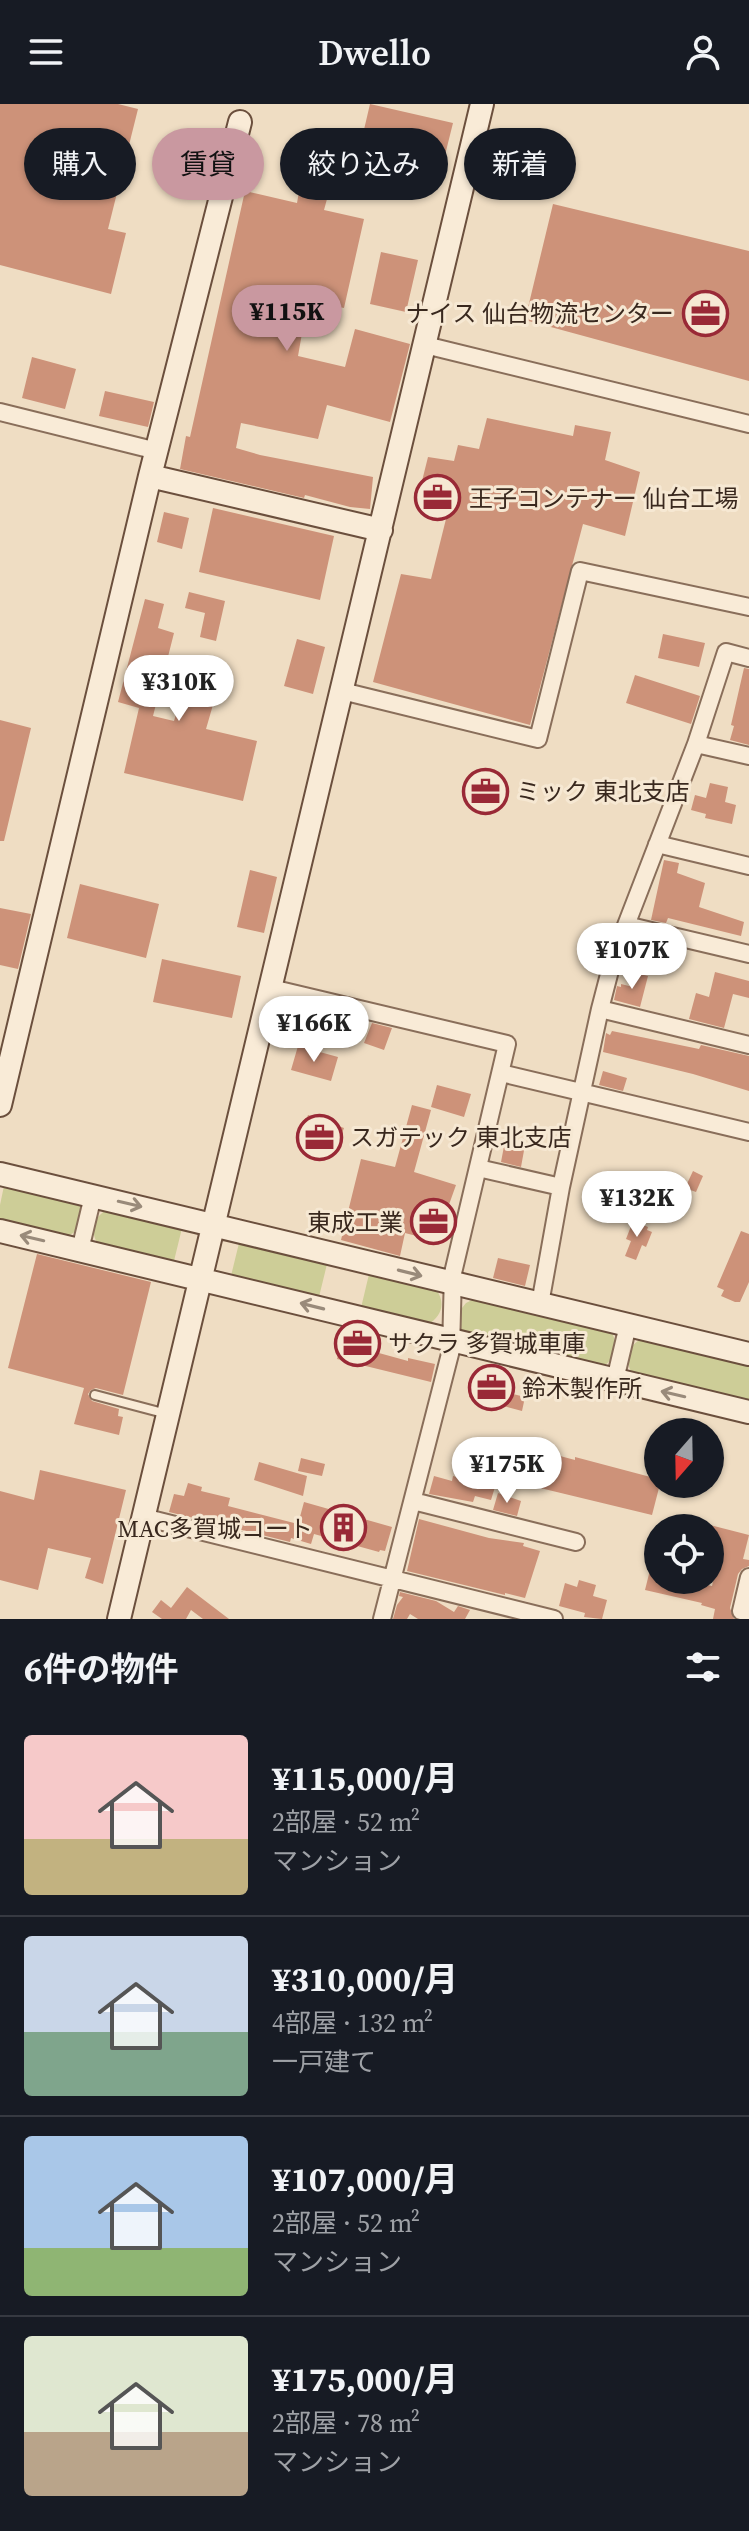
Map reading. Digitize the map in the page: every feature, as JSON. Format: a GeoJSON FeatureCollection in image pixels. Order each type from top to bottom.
{"type":"FeatureCollection","features":[{"type":"Feature","properties":{"kind":"street"},"geometry":{"type":"LineString","coordinates":[[119,1619],[482,104]]}},
{"type":"Feature","properties":{"kind":"street"},"geometry":{"type":"LineString","coordinates":[[0,1105],[150,476],[240,122]]}},
{"type":"Feature","properties":{"kind":"street"},"geometry":{"type":"LineString","coordinates":[[425,345],[749,424]]}},
{"type":"Feature","properties":{"kind":"street"},"geometry":{"type":"LineString","coordinates":[[0,412],[157,451]]}},
{"type":"Feature","properties":{"kind":"street"},"geometry":{"type":"LineString","coordinates":[[150,476],[381,530]]}},
{"type":"Feature","properties":{"kind":"street"},"geometry":{"type":"LineString","coordinates":[[342,691],[538,739],[580,571],[749,607]]}},
{"type":"Feature","properties":{"kind":"street"},"geometry":{"type":"LineString","coordinates":[[540,1304],[561,1187],[613,959],[696,744],[726,652],[749,658]]}},
{"type":"Feature","properties":{"kind":"street"},"geometry":{"type":"LineString","coordinates":[[696,744],[749,756]]}},
{"type":"Feature","properties":{"kind":"street"},"geometry":{"type":"LineString","coordinates":[[657,844],[749,866]]}},
{"type":"Feature","properties":{"kind":"street"},"geometry":{"type":"LineString","coordinates":[[626,925],[749,954]]}},
{"type":"Feature","properties":{"kind":"street"},"geometry":{"type":"LineString","coordinates":[[271,988],[507,1044],[451,1284],[453,1340],[382,1619]]}},
{"type":"Feature","properties":{"kind":"street"},"geometry":{"type":"LineString","coordinates":[[600,1009],[749,1045]]}},
{"type":"Feature","properties":{"kind":"street"},"geometry":{"type":"LineString","coordinates":[[501,1073],[749,1132]]}},
{"type":"Feature","properties":{"kind":"street"},"geometry":{"type":"LineString","coordinates":[[478,1168],[561,1187]]}},
{"type":"Feature","properties":{"kind":"street"},"geometry":{"type":"LineString","coordinates":[[0,1174],[749,1354]]}},
{"type":"Feature","properties":{"kind":"street"},"geometry":{"type":"LineString","coordinates":[[80,1250],[93,1196]]}},
{"type":"Feature","properties":{"kind":"street"},"geometry":{"type":"LineString","coordinates":[[0,1231],[749,1412]]}},
{"type":"Feature","properties":{"kind":"street"},"geometry":{"type":"LineString","coordinates":[[615,1380],[628,1325]]}},
{"type":"Feature","properties":{"kind":"street"},"geometry":{"type":"LineString","coordinates":[[413,1501],[576,1542]]}},
{"type":"Feature","properties":{"kind":"street"},"geometry":{"type":"LineString","coordinates":[[143,1517],[394,1578],[542,1618]]}},
{"type":"Feature","properties":{"kind":"street"},"geometry":{"type":"LineString","coordinates":[[749,1577],[741,1611],[749,1613]]}},
{"type":"Feature","properties":{"kind":"lane"},"geometry":{"type":"LineString","coordinates":[[95,1395],[168,1414]]}},
{"type":"Feature","properties":{"kind":"green space"},"geometry":{"type":"Polygon","coordinates":[[[5,1181],[77,1201],[82,1213],[78,1229],[61,1238],[0,1224],[5,1181]]]}},
{"type":"Feature","properties":{"kind":"green space"},"geometry":{"type":"Polygon","coordinates":[[[105,1211],[183,1224],[173,1265],[99,1246],[94,1227],[97,1218],[105,1211]]]}},
{"type":"Feature","properties":{"kind":"green space"},"geometry":{"type":"Polygon","coordinates":[[[240,1239],[328,1260],[318,1301],[230,1280],[240,1239]]]}},
{"type":"Feature","properties":{"kind":"green space"},"geometry":{"type":"Polygon","coordinates":[[[370,1270],[436,1289],[442,1304],[439,1314],[427,1325],[360,1312],[370,1270]]]}},
{"type":"Feature","properties":{"kind":"green space"},"geometry":{"type":"Polygon","coordinates":[[[476,1298],[610,1330],[616,1346],[613,1355],[602,1367],[461,1332],[458,1313],[466,1303],[476,1298]]]}},
{"type":"Feature","properties":{"kind":"green space"},"geometry":{"type":"Polygon","coordinates":[[[641,1339],[749,1361],[749,1405],[633,1375],[628,1365],[628,1355],[641,1339]]]}},
{"type":"Feature","properties":{"kind":"building"},"geometry":{"type":"Polygon","coordinates":[[[0,104],[118,104],[138,109],[133,128],[24,128],[24,200],[115,200],[108,229],[126,233],[111,294],[0,265],[0,104]]]}},
{"type":"Feature","properties":{"kind":"building"},"geometry":{"type":"Polygon","coordinates":[[[370,104],[453,123],[448,143],[448,128],[364,128],[370,104]]]}},
{"type":"Feature","properties":{"kind":"building"},"geometry":{"type":"Polygon","coordinates":[[[264,195],[297,203],[298,200],[327,200],[324,210],[364,219],[344,308],[270,292],[265,315],[304,322],[298,356],[345,367],[355,329],[410,344],[390,422],[327,405],[318,439],[241,423],[236,448],[373,477],[370,509],[305,495],[304,498],[180,469],[186,436],[190,437],[243,200],[264,200],[264,195]]]}},
{"type":"Feature","properties":{"kind":"building"},"geometry":{"type":"Polygon","coordinates":[[[553,204],[749,251],[749,381],[525,320],[553,204]]]}},
{"type":"Feature","properties":{"kind":"building"},"geometry":{"type":"Polygon","coordinates":[[[381,252],[418,260],[406,312],[370,304],[381,252]]]}},
{"type":"Feature","properties":{"kind":"building"},"geometry":{"type":"Polygon","coordinates":[[[32,357],[76,369],[65,409],[22,398],[32,357]]]}},
{"type":"Feature","properties":{"kind":"building"},"geometry":{"type":"Polygon","coordinates":[[[105,391],[154,402],[148,427],[99,416],[105,391]]]}},
{"type":"Feature","properties":{"kind":"building"},"geometry":{"type":"Polygon","coordinates":[[[487,418],[573,436],[575,425],[611,432],[605,460],[640,472],[625,536],[583,524],[530,725],[373,682],[401,574],[431,579],[450,503],[419,493],[428,457],[454,461],[458,445],[479,449],[487,418]]]}},
{"type":"Feature","properties":{"kind":"building"},"geometry":{"type":"Polygon","coordinates":[[[213,508],[334,536],[320,600],[199,572],[213,508]]]}},
{"type":"Feature","properties":{"kind":"building"},"geometry":{"type":"Polygon","coordinates":[[[164,512],[189,518],[182,549],[157,542],[164,512]]]}},
{"type":"Feature","properties":{"kind":"building"},"geometry":{"type":"Polygon","coordinates":[[[189,592],[225,601],[216,641],[200,637],[205,613],[185,608],[189,592]]]}},
{"type":"Feature","properties":{"kind":"building"},"geometry":{"type":"Polygon","coordinates":[[[145,599],[164,604],[158,628],[174,633],[153,716],[174,721],[188,675],[219,684],[206,729],[257,741],[243,801],[124,773],[139,708],[118,702],[145,599]]]}},
{"type":"Feature","properties":{"kind":"building"},"geometry":{"type":"Polygon","coordinates":[[[663,634],[705,643],[699,667],[658,658],[663,634]]]}},
{"type":"Feature","properties":{"kind":"building"},"geometry":{"type":"Polygon","coordinates":[[[297,639],[325,647],[313,694],[284,686],[297,639]]]}},
{"type":"Feature","properties":{"kind":"building"},"geometry":{"type":"Polygon","coordinates":[[[744,668],[749,669],[749,745],[730,740],[744,668]]]}},
{"type":"Feature","properties":{"kind":"building"},"geometry":{"type":"Polygon","coordinates":[[[635,675],[700,696],[691,724],[626,703],[635,675]]]}},
{"type":"Feature","properties":{"kind":"building"},"geometry":{"type":"Polygon","coordinates":[[[0,720],[31,728],[4,841],[0,841],[0,720]]]}},
{"type":"Feature","properties":{"kind":"building"},"geometry":{"type":"Polygon","coordinates":[[[710,783],[728,787],[725,802],[736,805],[732,824],[705,818],[706,814],[691,810],[695,795],[706,798],[710,783]]]}},
{"type":"Feature","properties":{"kind":"building"},"geometry":{"type":"Polygon","coordinates":[[[664,860],[679,863],[677,873],[705,883],[699,907],[744,922],[741,936],[668,918],[666,923],[651,920],[664,860]]]}},
{"type":"Feature","properties":{"kind":"building"},"geometry":{"type":"Polygon","coordinates":[[[250,870],[277,877],[264,933],[237,927],[250,870]]]}},
{"type":"Feature","properties":{"kind":"building"},"geometry":{"type":"Polygon","coordinates":[[[80,884],[159,904],[146,958],[67,938],[80,884]]]}},
{"type":"Feature","properties":{"kind":"building"},"geometry":{"type":"Polygon","coordinates":[[[0,908],[31,914],[18,969],[0,965],[0,908]]]}},
{"type":"Feature","properties":{"kind":"building"},"geometry":{"type":"Polygon","coordinates":[[[162,959],[241,976],[232,1018],[153,1002],[162,959]]]}},
{"type":"Feature","properties":{"kind":"building"},"geometry":{"type":"Polygon","coordinates":[[[715,972],[749,981],[749,998],[733,994],[724,1028],[689,1019],[696,993],[709,997],[715,972]]]}},
{"type":"Feature","properties":{"kind":"building"},"geometry":{"type":"Polygon","coordinates":[[[636,973],[648,976],[640,1007],[614,1000],[617,986],[633,987],[636,973]]]}},
{"type":"Feature","properties":{"kind":"building"},"geometry":{"type":"Polygon","coordinates":[[[372,1023],[392,1028],[384,1050],[364,1043],[372,1023]]]}},
{"type":"Feature","properties":{"kind":"building"},"geometry":{"type":"Polygon","coordinates":[[[612,1031],[749,1056],[749,1091],[603,1052],[606,1033],[610,1035],[612,1031]]]}},
{"type":"Feature","properties":{"kind":"building"},"geometry":{"type":"Polygon","coordinates":[[[298,1046],[338,1057],[331,1081],[291,1070],[298,1046]]]}},
{"type":"Feature","properties":{"kind":"building"},"geometry":{"type":"Polygon","coordinates":[[[603,1071],[627,1078],[623,1091],[599,1085],[603,1071]]]}},
{"type":"Feature","properties":{"kind":"building"},"geometry":{"type":"Polygon","coordinates":[[[437,1085],[471,1094],[464,1117],[431,1107],[437,1085]]]}},
{"type":"Feature","properties":{"kind":"building"},"geometry":{"type":"Polygon","coordinates":[[[412,1105],[431,1110],[414,1172],[456,1185],[436,1241],[405,1233],[400,1256],[341,1240],[361,1159],[395,1167],[412,1105]]]}},
{"type":"Feature","properties":{"kind":"building"},"geometry":{"type":"Polygon","coordinates":[[[308,1115],[344,1128],[334,1155],[298,1142],[308,1115]]]}},
{"type":"Feature","properties":{"kind":"building"},"geometry":{"type":"Polygon","coordinates":[[[505,1141],[525,1145],[521,1167],[501,1162],[505,1141]]]}},
{"type":"Feature","properties":{"kind":"building"},"geometry":{"type":"Polygon","coordinates":[[[693,1171],[703,1176],[696,1192],[685,1188],[693,1171]]]}},
{"type":"Feature","properties":{"kind":"building"},"geometry":{"type":"Polygon","coordinates":[[[604,1187],[637,1200],[627,1222],[596,1208],[604,1187]]]}},
{"type":"Feature","properties":{"kind":"building"},"geometry":{"type":"Polygon","coordinates":[[[633,1221],[652,1232],[636,1260],[625,1256],[631,1241],[626,1239],[633,1221]]]}},
{"type":"Feature","properties":{"kind":"building"},"geometry":{"type":"Polygon","coordinates":[[[741,1231],[749,1234],[749,1282],[740,1302],[735,1302],[721,1296],[724,1290],[717,1287],[741,1231]]]}},
{"type":"Feature","properties":{"kind":"building"},"geometry":{"type":"Polygon","coordinates":[[[37,1254],[151,1282],[123,1395],[96,1388],[88,1394],[92,1401],[119,1409],[118,1416],[123,1417],[119,1435],[74,1424],[84,1388],[8,1368],[37,1254]]]}},
{"type":"Feature","properties":{"kind":"building"},"geometry":{"type":"Polygon","coordinates":[[[498,1258],[530,1265],[525,1286],[493,1278],[498,1258]]]}},
{"type":"Feature","properties":{"kind":"building"},"geometry":{"type":"Polygon","coordinates":[[[346,1329],[372,1335],[368,1350],[408,1361],[408,1358],[435,1364],[431,1382],[337,1359],[346,1329]]]}},
{"type":"Feature","properties":{"kind":"building"},"geometry":{"type":"Polygon","coordinates":[[[475,1373],[512,1382],[509,1393],[525,1397],[522,1411],[469,1397],[475,1373]]]}},
{"type":"Feature","properties":{"kind":"building"},"geometry":{"type":"Polygon","coordinates":[[[545,1452],[644,1475],[644,1498],[656,1498],[652,1514],[648,1514],[536,1487],[545,1452]]]}},
{"type":"Feature","properties":{"kind":"building"},"geometry":{"type":"Polygon","coordinates":[[[301,1458],[325,1464],[322,1476],[298,1471],[301,1458]]]}},
{"type":"Feature","properties":{"kind":"building"},"geometry":{"type":"Polygon","coordinates":[[[259,1462],[307,1476],[303,1496],[254,1480],[259,1462]]]}},
{"type":"Feature","properties":{"kind":"building"},"geometry":{"type":"Polygon","coordinates":[[[40,1470],[126,1490],[103,1584],[85,1578],[91,1558],[48,1548],[38,1590],[0,1580],[0,1491],[34,1500],[40,1470]]]}},
{"type":"Feature","properties":{"kind":"building"},"geometry":{"type":"Polygon","coordinates":[[[434,1476],[452,1481],[453,1476],[495,1487],[491,1500],[475,1496],[473,1502],[429,1494],[434,1476]]]}},
{"type":"Feature","properties":{"kind":"building"},"geometry":{"type":"Polygon","coordinates":[[[188,1483],[202,1487],[201,1491],[230,1498],[228,1506],[298,1524],[304,1502],[392,1527],[385,1551],[379,1552],[314,1534],[311,1544],[291,1538],[290,1542],[169,1512],[174,1494],[184,1496],[188,1483]]]}},
{"type":"Feature","properties":{"kind":"building"},"geometry":{"type":"Polygon","coordinates":[[[498,1493],[521,1501],[517,1516],[493,1510],[498,1493]]]}},
{"type":"Feature","properties":{"kind":"building"},"geometry":{"type":"Polygon","coordinates":[[[419,1519],[489,1538],[524,1543],[523,1546],[540,1551],[525,1598],[407,1571],[419,1519]]]}},
{"type":"Feature","properties":{"kind":"building"},"geometry":{"type":"Polygon","coordinates":[[[724,1529],[749,1535],[743,1559],[749,1560],[749,1566],[738,1574],[730,1608],[734,1619],[713,1619],[715,1609],[663,1594],[724,1594],[724,1529]]]}},
{"type":"Feature","properties":{"kind":"building"},"geometry":{"type":"Polygon","coordinates":[[[579,1580],[596,1585],[593,1596],[607,1600],[602,1619],[584,1617],[585,1613],[559,1606],[565,1583],[577,1587],[579,1580]]]}},
{"type":"Feature","properties":{"kind":"building"},"geometry":{"type":"Polygon","coordinates":[[[187,1587],[229,1619],[203,1619],[191,1610],[186,1619],[162,1619],[152,1612],[161,1600],[171,1608],[187,1587]]]}},
{"type":"Feature","properties":{"kind":"building"},"geometry":{"type":"Polygon","coordinates":[[[400,1592],[436,1601],[454,1612],[458,1606],[470,1610],[465,1619],[418,1619],[410,1614],[407,1619],[393,1619],[403,1597],[399,1596],[400,1592]]]}},
{"type":"Feature","properties":{"kind":"place","name":"ナイス 仙台物流センター"},"geometry":{"type":"Point","coordinates":[705,313]}},
{"type":"Feature","properties":{"kind":"place","name":"王子コンテナー 仙台工場"},"geometry":{"type":"Point","coordinates":[438,498]}},
{"type":"Feature","properties":{"kind":"place","name":"ミック 東北支店"},"geometry":{"type":"Point","coordinates":[485,791]}},
{"type":"Feature","properties":{"kind":"place","name":"スガテック 東北支店"},"geometry":{"type":"Point","coordinates":[319,1137]}},
{"type":"Feature","properties":{"kind":"place","name":"東成工業"},"geometry":{"type":"Point","coordinates":[434,1222]}},
{"type":"Feature","properties":{"kind":"place","name":"サクラ 多賀城車庫"},"geometry":{"type":"Point","coordinates":[357,1343]}},
{"type":"Feature","properties":{"kind":"place","name":"鈴木製作所"},"geometry":{"type":"Point","coordinates":[491,1388]}},
{"type":"Feature","properties":{"kind":"place","name":"MAC多賀城コート"},"geometry":{"type":"Point","coordinates":[344,1528]}}]}
